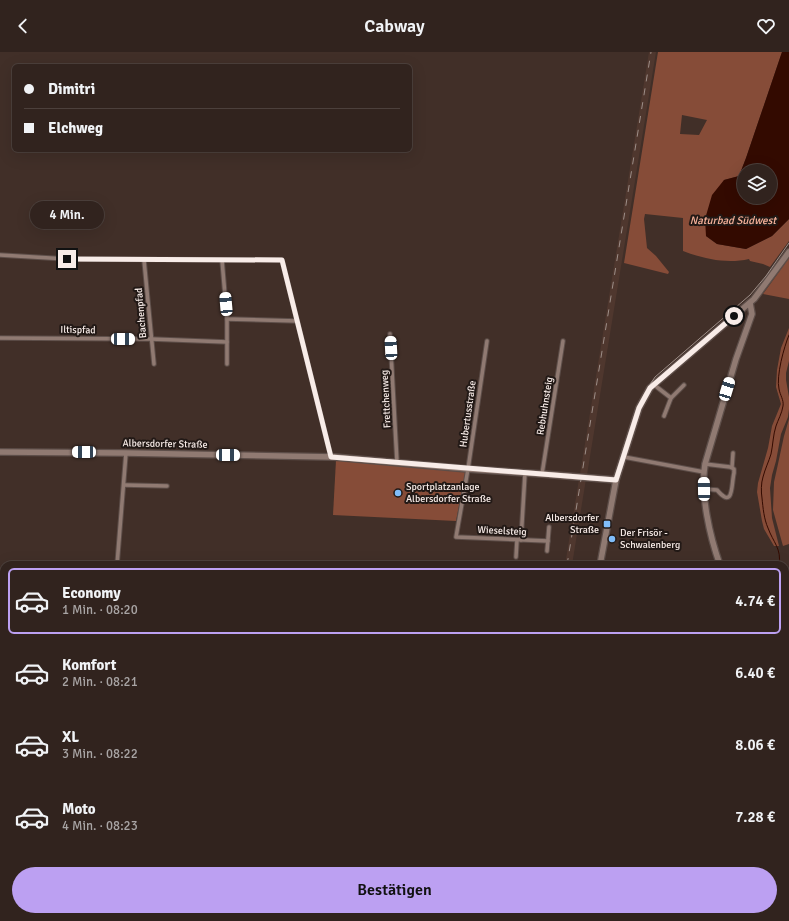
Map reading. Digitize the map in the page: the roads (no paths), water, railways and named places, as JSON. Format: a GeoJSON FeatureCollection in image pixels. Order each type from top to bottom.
{"type":"FeatureCollection","features":[{"type":"Feature","properties":{"kind":"street"},"geometry":{"type":"LineString","coordinates":[[601,561],[616,480],[639,408],[645,397],[653,384],[754,299],[789,252]]}},
{"type":"Feature","properties":{"kind":"street"},"geometry":{"type":"LineString","coordinates":[[0,255],[67,259],[282,260],[331,457]]}},
{"type":"Feature","properties":{"kind":"street","name":"Bachenpfad"},"geometry":{"type":"LineString","coordinates":[[144,260],[154,364]]}},
{"type":"Feature","properties":{"kind":"street"},"geometry":{"type":"LineString","coordinates":[[222,260],[227,319],[227,364]]}},
{"type":"Feature","properties":{"kind":"street"},"geometry":{"type":"LineString","coordinates":[[718,561],[706,513],[704,472],[705,464],[736,359],[752,314],[750,302]]}},
{"type":"Feature","properties":{"kind":"street"},"geometry":{"type":"LineString","coordinates":[[227,319],[297,321]]}},
{"type":"Feature","properties":{"kind":"street","name":"Frettchenweg"},"geometry":{"type":"LineString","coordinates":[[390,334],[396,462]]}},
{"type":"Feature","properties":{"kind":"street","name":"Iltispfad"},"geometry":{"type":"LineString","coordinates":[[0,338],[151,339],[227,342]]}},
{"type":"Feature","properties":{"kind":"street","name":"Hubertusstraße"},"geometry":{"type":"LineString","coordinates":[[456,537],[468,469],[487,341]]}},
{"type":"Feature","properties":{"kind":"street","name":"Rebhuhnsteig"},"geometry":{"type":"LineString","coordinates":[[542,474],[563,342]]}},
{"type":"Feature","properties":{"kind":"street"},"geometry":{"type":"LineString","coordinates":[[653,384],[671,398]]}},
{"type":"Feature","properties":{"kind":"street"},"geometry":{"type":"LineString","coordinates":[[664,416],[671,398],[684,385]]}},
{"type":"Feature","properties":{"kind":"street","name":"Albersdorfer Straße"},"geometry":{"type":"LineString","coordinates":[[0,452],[331,457],[616,480]]}},
{"type":"Feature","properties":{"kind":"street"},"geometry":{"type":"LineString","coordinates":[[117,561],[126,453]]}},
{"type":"Feature","properties":{"kind":"street"},"geometry":{"type":"LineString","coordinates":[[704,489],[717,490],[723,497],[730,497],[734,473],[734,469],[732,467],[734,453]]}},
{"type":"Feature","properties":{"kind":"street"},"geometry":{"type":"LineString","coordinates":[[624,457],[704,472]]}},
{"type":"Feature","properties":{"kind":"street"},"geometry":{"type":"LineString","coordinates":[[705,464],[732,467]]}},
{"type":"Feature","properties":{"kind":"street"},"geometry":{"type":"LineString","coordinates":[[516,557],[525,473]]}},
{"type":"Feature","properties":{"kind":"street"},"geometry":{"type":"LineString","coordinates":[[124,485],[166,486]]}},
{"type":"Feature","properties":{"kind":"street"},"geometry":{"type":"LineString","coordinates":[[547,551],[548,527]]}},
{"type":"Feature","properties":{"kind":"street","name":"Wieselsteig"},"geometry":{"type":"LineString","coordinates":[[456,537],[548,541]]}},
{"type":"Feature","properties":{"kind":"water","name":"Naturbad Südwest"},"geometry":{"type":"Polygon","coordinates":[[[782,52],[789,52],[789,219],[772,236],[746,249],[717,244],[706,236],[705,219],[712,195],[724,180],[737,177],[737,204],[777,204],[777,164],[744,164],[782,52]]]}},
{"type":"Feature","properties":{"kind":"waterway"},"geometry":{"type":"LineString","coordinates":[[780,561],[778,550],[767,525],[761,488],[771,454],[775,429],[783,406],[778,383],[783,354],[789,335]]}},
{"type":"Feature","properties":{"kind":"tram line"},"geometry":{"type":"LineString","coordinates":[[645,397],[649,386],[655,377],[750,295],[766,276],[789,243]]}},
{"type":"Feature","properties":{"kind":"railway"},"geometry":{"type":"LineString","coordinates":[[568,561],[651,52]]}},
{"type":"Feature","properties":{"kind":"place","name":"Sportplatzanlage Albersdorfer Straße"},"geometry":{"type":"Point","coordinates":[398,493]}},
{"type":"Feature","properties":{"kind":"place","name":"Albersdorfer Straße"},"geometry":{"type":"Point","coordinates":[607,524]}},
{"type":"Feature","properties":{"kind":"place","name":"Der Frisör - Schwalenberg"},"geometry":{"type":"Point","coordinates":[612,539]}}]}
